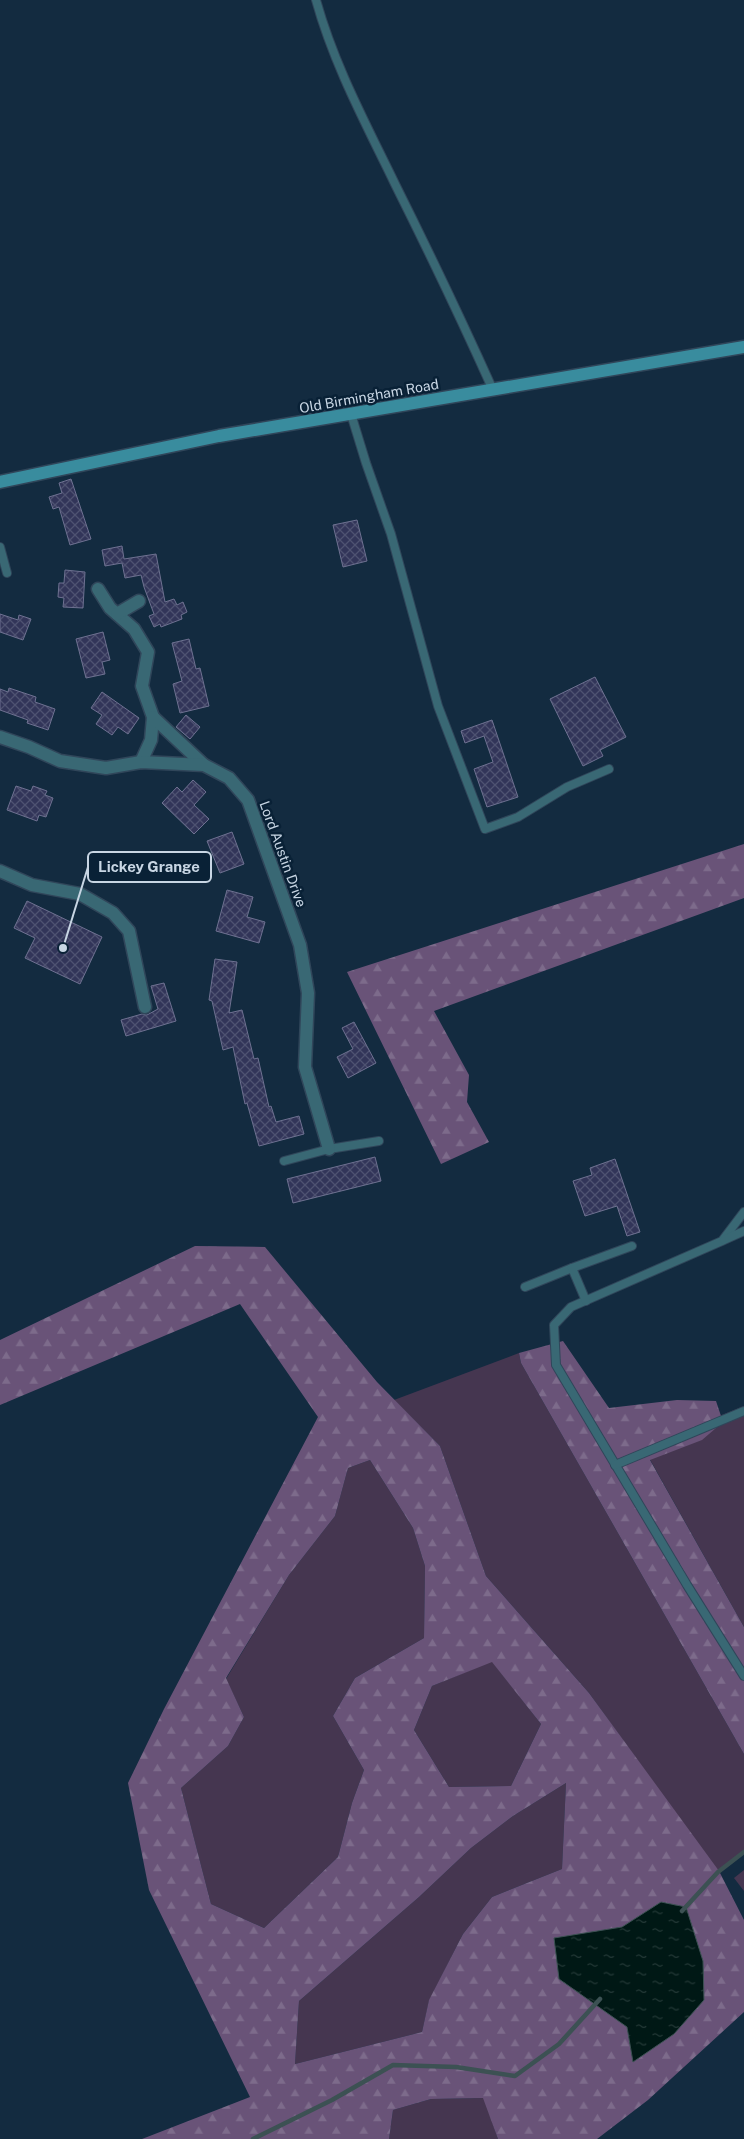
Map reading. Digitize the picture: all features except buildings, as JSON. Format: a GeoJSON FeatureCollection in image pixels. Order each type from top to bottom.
{"type":"FeatureCollection","features":[{"type":"Feature","properties":{"kind":"main road","name":"Old Birmingham Road"},"geometry":{"type":"LineString","coordinates":[[0,482],[219,436],[744,347]]}},
{"type":"Feature","properties":{"kind":"street"},"geometry":{"type":"LineString","coordinates":[[98,589],[110,608],[134,629],[148,652],[142,686],[153,717],[151,740],[141,762]]}},
{"type":"Feature","properties":{"kind":"street"},"geometry":{"type":"LineString","coordinates":[[117,614],[139,600]]}},
{"type":"Feature","properties":{"kind":"street"},"geometry":{"type":"LineString","coordinates":[[153,717],[204,765]]}},
{"type":"Feature","properties":{"kind":"street","name":"Lord Austin Drive"},"geometry":{"type":"LineString","coordinates":[[0,738],[29,747],[60,761],[106,768],[141,762],[204,765],[229,778],[248,800],[300,945],[308,993],[305,1067],[328,1149]]}},
{"type":"Feature","properties":{"kind":"street"},"geometry":{"type":"LineString","coordinates":[[0,871],[32,885],[80,894],[112,913],[129,931],[145,1007]]}},
{"type":"Feature","properties":{"kind":"lane"},"geometry":{"type":"LineString","coordinates":[[316,0],[325,33],[354,100],[440,276],[492,390]]}},
{"type":"Feature","properties":{"kind":"lane"},"geometry":{"type":"LineString","coordinates":[[351,414],[391,534],[438,706],[485,829],[518,817],[567,787],[609,769]]}},
{"type":"Feature","properties":{"kind":"lane"},"geometry":{"type":"LineString","coordinates":[[0,547],[7,573]]}},
{"type":"Feature","properties":{"kind":"lane"},"geometry":{"type":"LineString","coordinates":[[284,1161],[328,1149],[379,1141]]}},
{"type":"Feature","properties":{"kind":"lane"},"geometry":{"type":"LineString","coordinates":[[722,1241],[744,1212]]}},
{"type":"Feature","properties":{"kind":"lane"},"geometry":{"type":"LineString","coordinates":[[744,1232],[571,1307],[554,1325],[556,1365],[744,1676]]}},
{"type":"Feature","properties":{"kind":"lane"},"geometry":{"type":"LineString","coordinates":[[525,1287],[632,1246]]}},
{"type":"Feature","properties":{"kind":"lane"},"geometry":{"type":"LineString","coordinates":[[572,1268],[586,1300]]}},
{"type":"Feature","properties":{"kind":"lane"},"geometry":{"type":"LineString","coordinates":[[616,1465],[744,1411]]}},
{"type":"Feature","properties":{"kind":"shaded area"},"geometry":{"type":"Polygon","coordinates":[[[519,1353],[521,1363],[744,1754],[744,1852],[718,1872],[589,1693],[486,1576],[440,1446],[394,1400],[519,1353]]]}},
{"type":"Feature","properties":{"kind":"shaded area"},"geometry":{"type":"Polygon","coordinates":[[[744,1406],[744,1627],[643,1447],[744,1406]]]}},
{"type":"Feature","properties":{"kind":"shaded area"},"geometry":{"type":"Polygon","coordinates":[[[370,1460],[413,1528],[425,1566],[424,1638],[355,1678],[333,1716],[364,1770],[352,1803],[338,1857],[264,1928],[211,1904],[181,1788],[228,1746],[244,1717],[226,1679],[289,1575],[335,1516],[348,1468],[370,1460]]]}},
{"type":"Feature","properties":{"kind":"shaded area"},"geometry":{"type":"Polygon","coordinates":[[[492,1661],[541,1724],[511,1786],[449,1787],[414,1730],[432,1686],[492,1661]]]}},
{"type":"Feature","properties":{"kind":"shaded area"},"geometry":{"type":"Polygon","coordinates":[[[566,1783],[562,1869],[492,1897],[463,1934],[429,2001],[422,2032],[295,2064],[299,2001],[419,1897],[471,1848],[513,1816],[566,1783]]]}},
{"type":"Feature","properties":{"kind":"shaded area"},"geometry":{"type":"Polygon","coordinates":[[[744,1870],[744,1891],[734,1878],[744,1870]]]}},
{"type":"Feature","properties":{"kind":"shaded area"},"geometry":{"type":"Polygon","coordinates":[[[484,2098],[498,2139],[389,2139],[393,2110],[431,2099],[484,2098]]]}},
{"type":"Feature","properties":{"kind":"green space"},"geometry":{"type":"Polygon","coordinates":[[[744,844],[744,898],[434,1011],[469,1075],[467,1102],[489,1142],[441,1164],[347,972],[744,844]]]}},
{"type":"Feature","properties":{"kind":"green space"},"geometry":{"type":"Polygon","coordinates":[[[195,1246],[265,1247],[377,1382],[440,1446],[486,1576],[589,1693],[719,1871],[744,1920],[744,2012],[648,2100],[597,2139],[498,2139],[483,2098],[431,2099],[393,2110],[389,2139],[142,2139],[250,2097],[149,1890],[128,1783],[164,1709],[318,1417],[240,1304],[0,1405],[0,1340],[195,1246]],[[370,1460],[348,1468],[335,1516],[289,1575],[226,1678],[244,1717],[228,1746],[181,1788],[211,1904],[264,1928],[338,1857],[352,1803],[364,1770],[333,1716],[355,1678],[424,1638],[425,1566],[413,1528],[370,1460]],[[492,1662],[432,1686],[414,1730],[449,1787],[511,1786],[541,1724],[492,1662]],[[566,1783],[513,1816],[471,1848],[419,1897],[299,2001],[295,2064],[422,2032],[429,2000],[463,1934],[492,1897],[562,1869],[566,1783]],[[622,1927],[554,1939],[596,2004],[627,2027],[633,2062],[622,1927]]]}},
{"type":"Feature","properties":{"kind":"green space"},"geometry":{"type":"Polygon","coordinates":[[[563,1341],[609,1408],[677,1400],[716,1401],[723,1422],[702,1440],[650,1460],[744,1627],[744,1754],[521,1363],[519,1353],[563,1341]]]}},
{"type":"Feature","properties":{"kind":"water"},"geometry":{"type":"Polygon","coordinates":[[[661,1902],[686,1907],[703,1961],[704,2000],[674,2034],[633,2062],[627,2027],[559,1979],[554,1938],[622,1927],[661,1902]]]}},
{"type":"Feature","properties":{"kind":"waterway"},"geometry":{"type":"LineString","coordinates":[[682,1911],[718,1872],[744,1852]]}},
{"type":"Feature","properties":{"kind":"waterway"},"geometry":{"type":"LineString","coordinates":[[253,2139],[332,2100],[393,2065],[456,2067],[515,2076],[559,2044],[600,1999]]}},
{"type":"Feature","properties":{"kind":"place","name":"Lickey Grange"},"geometry":{"type":"Point","coordinates":[63,948]}}]}
